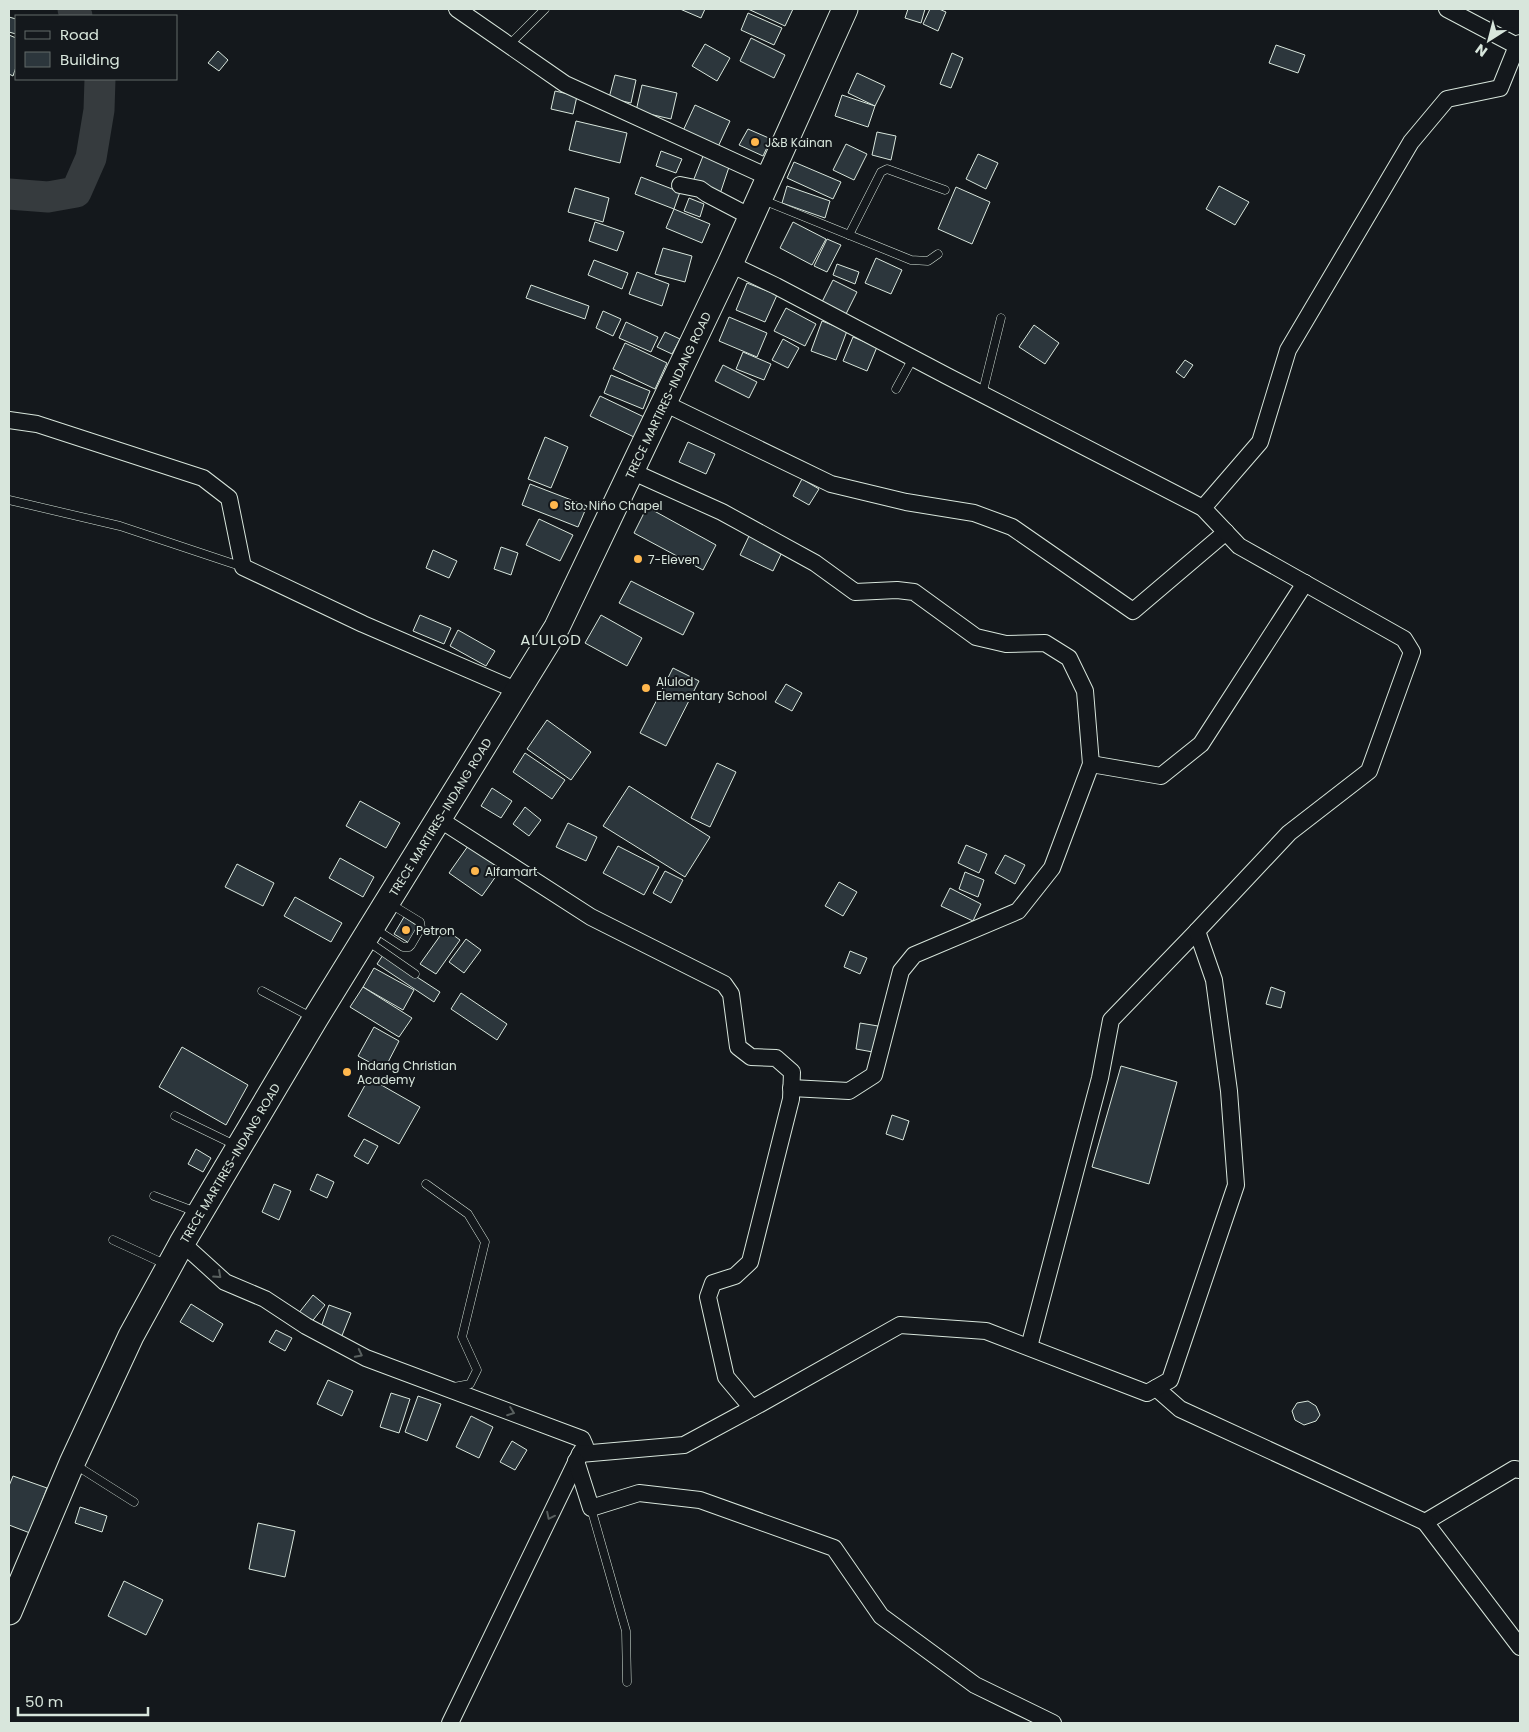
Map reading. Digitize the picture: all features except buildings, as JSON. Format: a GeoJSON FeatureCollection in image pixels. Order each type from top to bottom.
{"type":"FeatureCollection","features":[{"type":"Feature","properties":{"kind":"main road","name":"TRECE MARTIRES-INDANG ROAD"},"geometry":{"type":"LineString","coordinates":[[9,1612],[72,1463],[131,1336],[169,1266],[315,1019],[557,627],[730,264],[845,9]]}},
{"type":"Feature","properties":{"kind":"street"},"geometry":{"type":"LineString","coordinates":[[457,9],[565,84],[760,197]]}},
{"type":"Feature","properties":{"kind":"street"},"geometry":{"type":"LineString","coordinates":[[1203,508],[1260,442],[1288,350],[1411,142],[1447,99],[1500,88],[1518,45],[1447,9]]}},
{"type":"Feature","properties":{"kind":"street"},"geometry":{"type":"LineString","coordinates":[[680,185],[700,189],[707,194],[760,197]]}},
{"type":"Feature","properties":{"kind":"street"},"geometry":{"type":"LineString","coordinates":[[730,264],[776,286],[982,395],[1203,508],[1239,546],[1404,639],[1412,652],[1369,771],[1289,833],[1111,1020],[1100,1078],[1029,1348]]}},
{"type":"Feature","properties":{"kind":"street"},"geometry":{"type":"LineString","coordinates":[[664,403],[831,484],[906,502],[974,513],[1012,527],[1133,611],[1226,532]]}},
{"type":"Feature","properties":{"kind":"street"},"geometry":{"type":"LineString","coordinates":[[9,420],[36,424],[203,478],[229,498],[243,567],[363,624],[518,690]]}},
{"type":"Feature","properties":{"kind":"street"},"geometry":{"type":"LineString","coordinates":[[631,471],[722,512],[815,563],[855,592],[897,590],[914,592],[976,637],[1006,644],[1045,643],[1070,658],[1085,690],[1091,764],[1052,868],[1018,911],[914,955],[901,971],[874,1075],[849,1091],[791,1088]]}},
{"type":"Feature","properties":{"kind":"street"},"geometry":{"type":"LineString","coordinates":[[1091,764],[1161,776],[1201,744],[1305,583]]}},
{"type":"Feature","properties":{"kind":"street"},"geometry":{"type":"LineString","coordinates":[[439,819],[591,917],[724,984],[731,994],[738,1047],[751,1057],[776,1058],[792,1072],[791,1099],[750,1262],[735,1276],[712,1283],[708,1297],[726,1377],[752,1408]]}},
{"type":"Feature","properties":{"kind":"street"},"geometry":{"type":"LineString","coordinates":[[578,1457],[684,1445],[900,1325],[986,1331],[1147,1393],[1170,1380],[1236,1185],[1229,1091],[1214,980],[1197,931]]}},
{"type":"Feature","properties":{"kind":"street"},"geometry":{"type":"LineString","coordinates":[[182,1243],[225,1282],[265,1299],[306,1326],[366,1358],[582,1439],[585,1446],[450,1723]]}},
{"type":"Feature","properties":{"kind":"street"},"geometry":{"type":"LineString","coordinates":[[1156,1388],[1180,1409],[1425,1522],[1520,1647]]}},
{"type":"Feature","properties":{"kind":"street"},"geometry":{"type":"LineString","coordinates":[[578,1457],[591,1508],[639,1492],[700,1500],[834,1548],[881,1616],[975,1686],[1053,1723]]}},
{"type":"Feature","properties":{"kind":"street"},"geometry":{"type":"LineString","coordinates":[[1425,1522],[1514,1469],[1520,1470]]}},
{"type":"Feature","properties":{"kind":"lane"},"geometry":{"type":"LineString","coordinates":[[509,45],[545,9]]}},
{"type":"Feature","properties":{"kind":"lane"},"geometry":{"type":"LineString","coordinates":[[849,235],[881,172],[887,169],[945,190]]}},
{"type":"Feature","properties":{"kind":"lane"},"geometry":{"type":"LineString","coordinates":[[760,197],[911,260],[928,261],[938,254]]}},
{"type":"Feature","properties":{"kind":"lane"},"geometry":{"type":"LineString","coordinates":[[982,395],[1001,318]]}},
{"type":"Feature","properties":{"kind":"lane"},"geometry":{"type":"LineString","coordinates":[[896,389],[913,358]]}},
{"type":"Feature","properties":{"kind":"lane"},"geometry":{"type":"LineString","coordinates":[[9,500],[120,526],[243,567]]}},
{"type":"Feature","properties":{"kind":"lane"},"geometry":{"type":"LineString","coordinates":[[368,933],[404,946],[411,946],[421,928],[420,922],[388,902]]}},
{"type":"Feature","properties":{"kind":"lane"},"geometry":{"type":"LineString","coordinates":[[368,933],[415,974]]}},
{"type":"Feature","properties":{"kind":"lane"},"geometry":{"type":"LineString","coordinates":[[262,991],[315,1019]]}},
{"type":"Feature","properties":{"kind":"lane"},"geometry":{"type":"LineString","coordinates":[[175,1116],[239,1147]]}},
{"type":"Feature","properties":{"kind":"lane"},"geometry":{"type":"LineString","coordinates":[[426,1184],[468,1214],[485,1242],[462,1337],[477,1370],[470,1384],[447,1388]]}},
{"type":"Feature","properties":{"kind":"lane"},"geometry":{"type":"LineString","coordinates":[[154,1196],[200,1214]]}},
{"type":"Feature","properties":{"kind":"lane"},"geometry":{"type":"LineString","coordinates":[[113,1240],[169,1266]]}},
{"type":"Feature","properties":{"kind":"lane"},"geometry":{"type":"LineString","coordinates":[[72,1463],[134,1502]]}},
{"type":"Feature","properties":{"kind":"lane"},"geometry":{"type":"LineString","coordinates":[[591,1508],[626,1631],[627,1682]]}},
{"type":"Feature","properties":{"kind":"waterway"},"geometry":{"type":"LineString","coordinates":[[73,9],[76,15]]}},
{"type":"Feature","properties":{"kind":"waterway"},"geometry":{"type":"LineString","coordinates":[[9,194],[48,197],[76,192],[91,158],[99,110],[100,80]]}},
{"type":"Feature","properties":{"kind":"place","name":"J&B Kainan"},"geometry":{"type":"Point","coordinates":[755,142]}},
{"type":"Feature","properties":{"kind":"place","name":"Sto. Niño Chapel"},"geometry":{"type":"Point","coordinates":[554,505]}},
{"type":"Feature","properties":{"kind":"place","name":"7-Eleven"},"geometry":{"type":"Point","coordinates":[638,559]}},
{"type":"Feature","properties":{"kind":"place","name":"Alulod Elementary School"},"geometry":{"type":"Point","coordinates":[646,688]}},
{"type":"Feature","properties":{"kind":"place","name":"Alfamart"},"geometry":{"type":"Point","coordinates":[475,871]}},
{"type":"Feature","properties":{"kind":"place","name":"Petron"},"geometry":{"type":"Point","coordinates":[406,930]}},
{"type":"Feature","properties":{"kind":"place","name":"Indang Christian Academy"},"geometry":{"type":"Point","coordinates":[347,1072]}},
{"type":"Feature","properties":{"kind":"district","name":"ALULOD"},"geometry":{"type":"Point","coordinates":[551,639]}}]}
